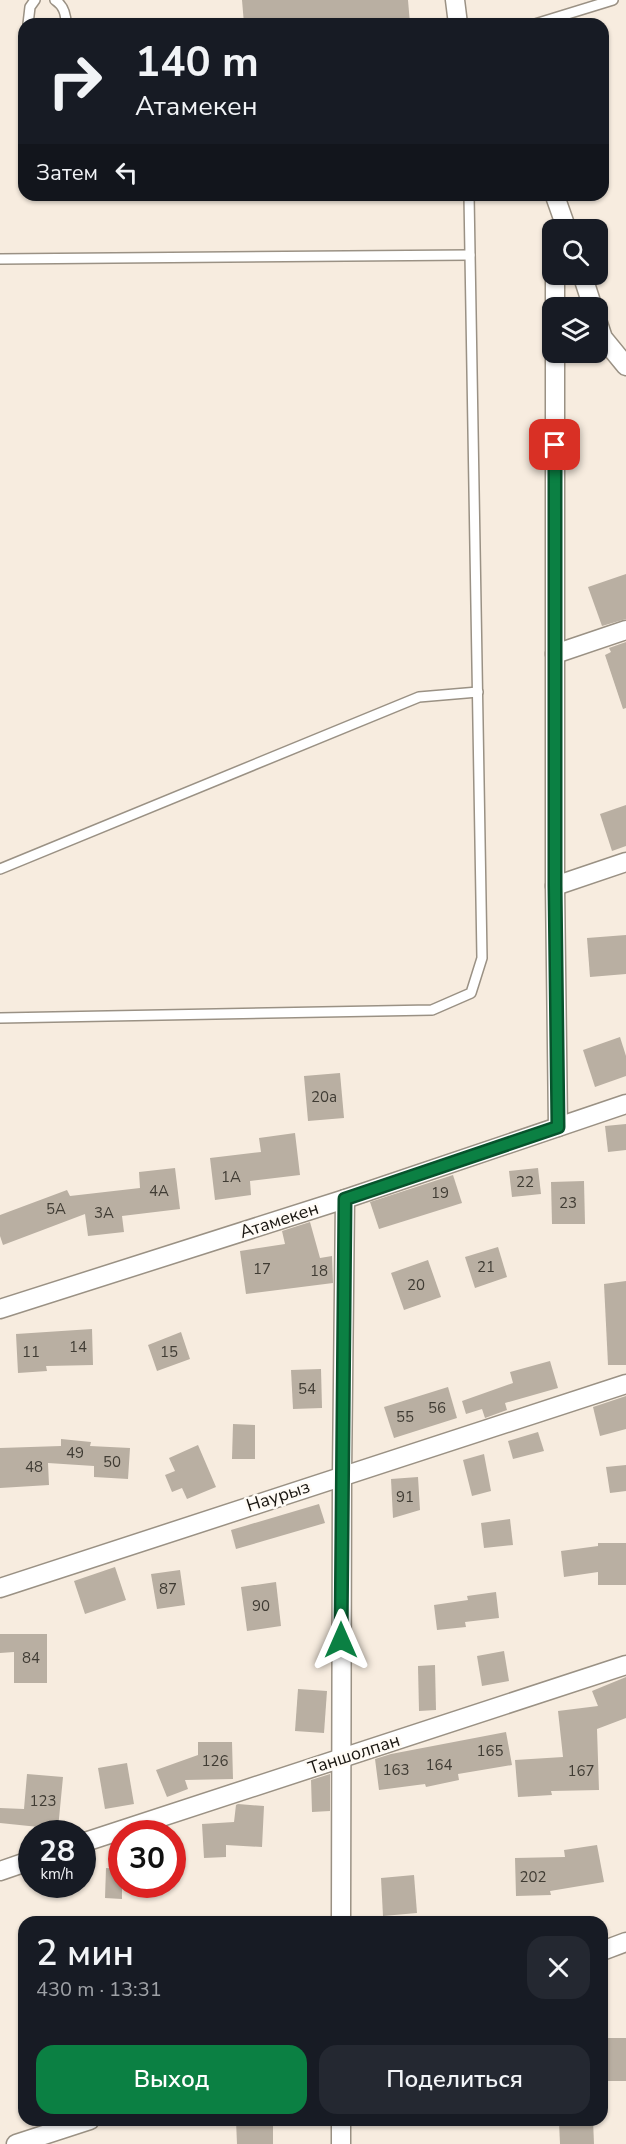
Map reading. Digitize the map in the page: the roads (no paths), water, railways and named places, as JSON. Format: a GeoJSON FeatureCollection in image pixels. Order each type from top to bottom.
{"type":"FeatureCollection","features":[{"type":"Feature","properties":{"kind":"street"},"geometry":{"type":"LineString","coordinates":[[455,0],[457,18]]}},
{"type":"Feature","properties":{"kind":"street"},"geometry":{"type":"LineString","coordinates":[[555,201],[555,219]]}},
{"type":"Feature","properties":{"kind":"street"},"geometry":{"type":"LineString","coordinates":[[557,201],[563,219]]}},
{"type":"Feature","properties":{"kind":"street"},"geometry":{"type":"LineString","coordinates":[[608,344],[626,366]]}},
{"type":"Feature","properties":{"kind":"street"},"geometry":{"type":"LineString","coordinates":[[555,363],[555,886],[558,1127]]}},
{"type":"Feature","properties":{"kind":"street"},"geometry":{"type":"LineString","coordinates":[[555,654],[626,630]]}},
{"type":"Feature","properties":{"kind":"street"},"geometry":{"type":"LineString","coordinates":[[555,886],[626,862]]}},
{"type":"Feature","properties":{"kind":"street","name":"Атамекен"},"geometry":{"type":"LineString","coordinates":[[0,1309],[345,1199],[626,1104]]}},
{"type":"Feature","properties":{"kind":"street"},"geometry":{"type":"LineString","coordinates":[[341,1916],[345,1199]]}},
{"type":"Feature","properties":{"kind":"street","name":"Наурыз"},"geometry":{"type":"LineString","coordinates":[[0,1588],[626,1384]]}},
{"type":"Feature","properties":{"kind":"street","name":"Таншолпан"},"geometry":{"type":"LineString","coordinates":[[96,1839],[626,1665]]}},
{"type":"Feature","properties":{"kind":"street"},"geometry":{"type":"LineString","coordinates":[[0,1871],[18,1865]]}},
{"type":"Feature","properties":{"kind":"street"},"geometry":{"type":"LineString","coordinates":[[608,1948],[626,1942]]}},
{"type":"Feature","properties":{"kind":"street"},"geometry":{"type":"LineString","coordinates":[[16,2144],[72,2126]]}},
{"type":"Feature","properties":{"kind":"street"},"geometry":{"type":"LineString","coordinates":[[341,2126],[341,2144]]}},
{"type":"Feature","properties":{"kind":"lane"},"geometry":{"type":"LineString","coordinates":[[29,18],[30,7],[35,0]]}},
{"type":"Feature","properties":{"kind":"lane"},"geometry":{"type":"LineString","coordinates":[[55,0],[61,4],[66,18]]}},
{"type":"Feature","properties":{"kind":"lane"},"geometry":{"type":"LineString","coordinates":[[554,18],[613,0]]}},
{"type":"Feature","properties":{"kind":"lane"},"geometry":{"type":"LineString","coordinates":[[0,1018],[432,1010],[471,993],[482,958],[469,201]]}},
{"type":"Feature","properties":{"kind":"lane"},"geometry":{"type":"LineString","coordinates":[[0,259],[470,255]]}},
{"type":"Feature","properties":{"kind":"lane"},"geometry":{"type":"LineString","coordinates":[[0,869],[419,697],[478,692]]}}]}
